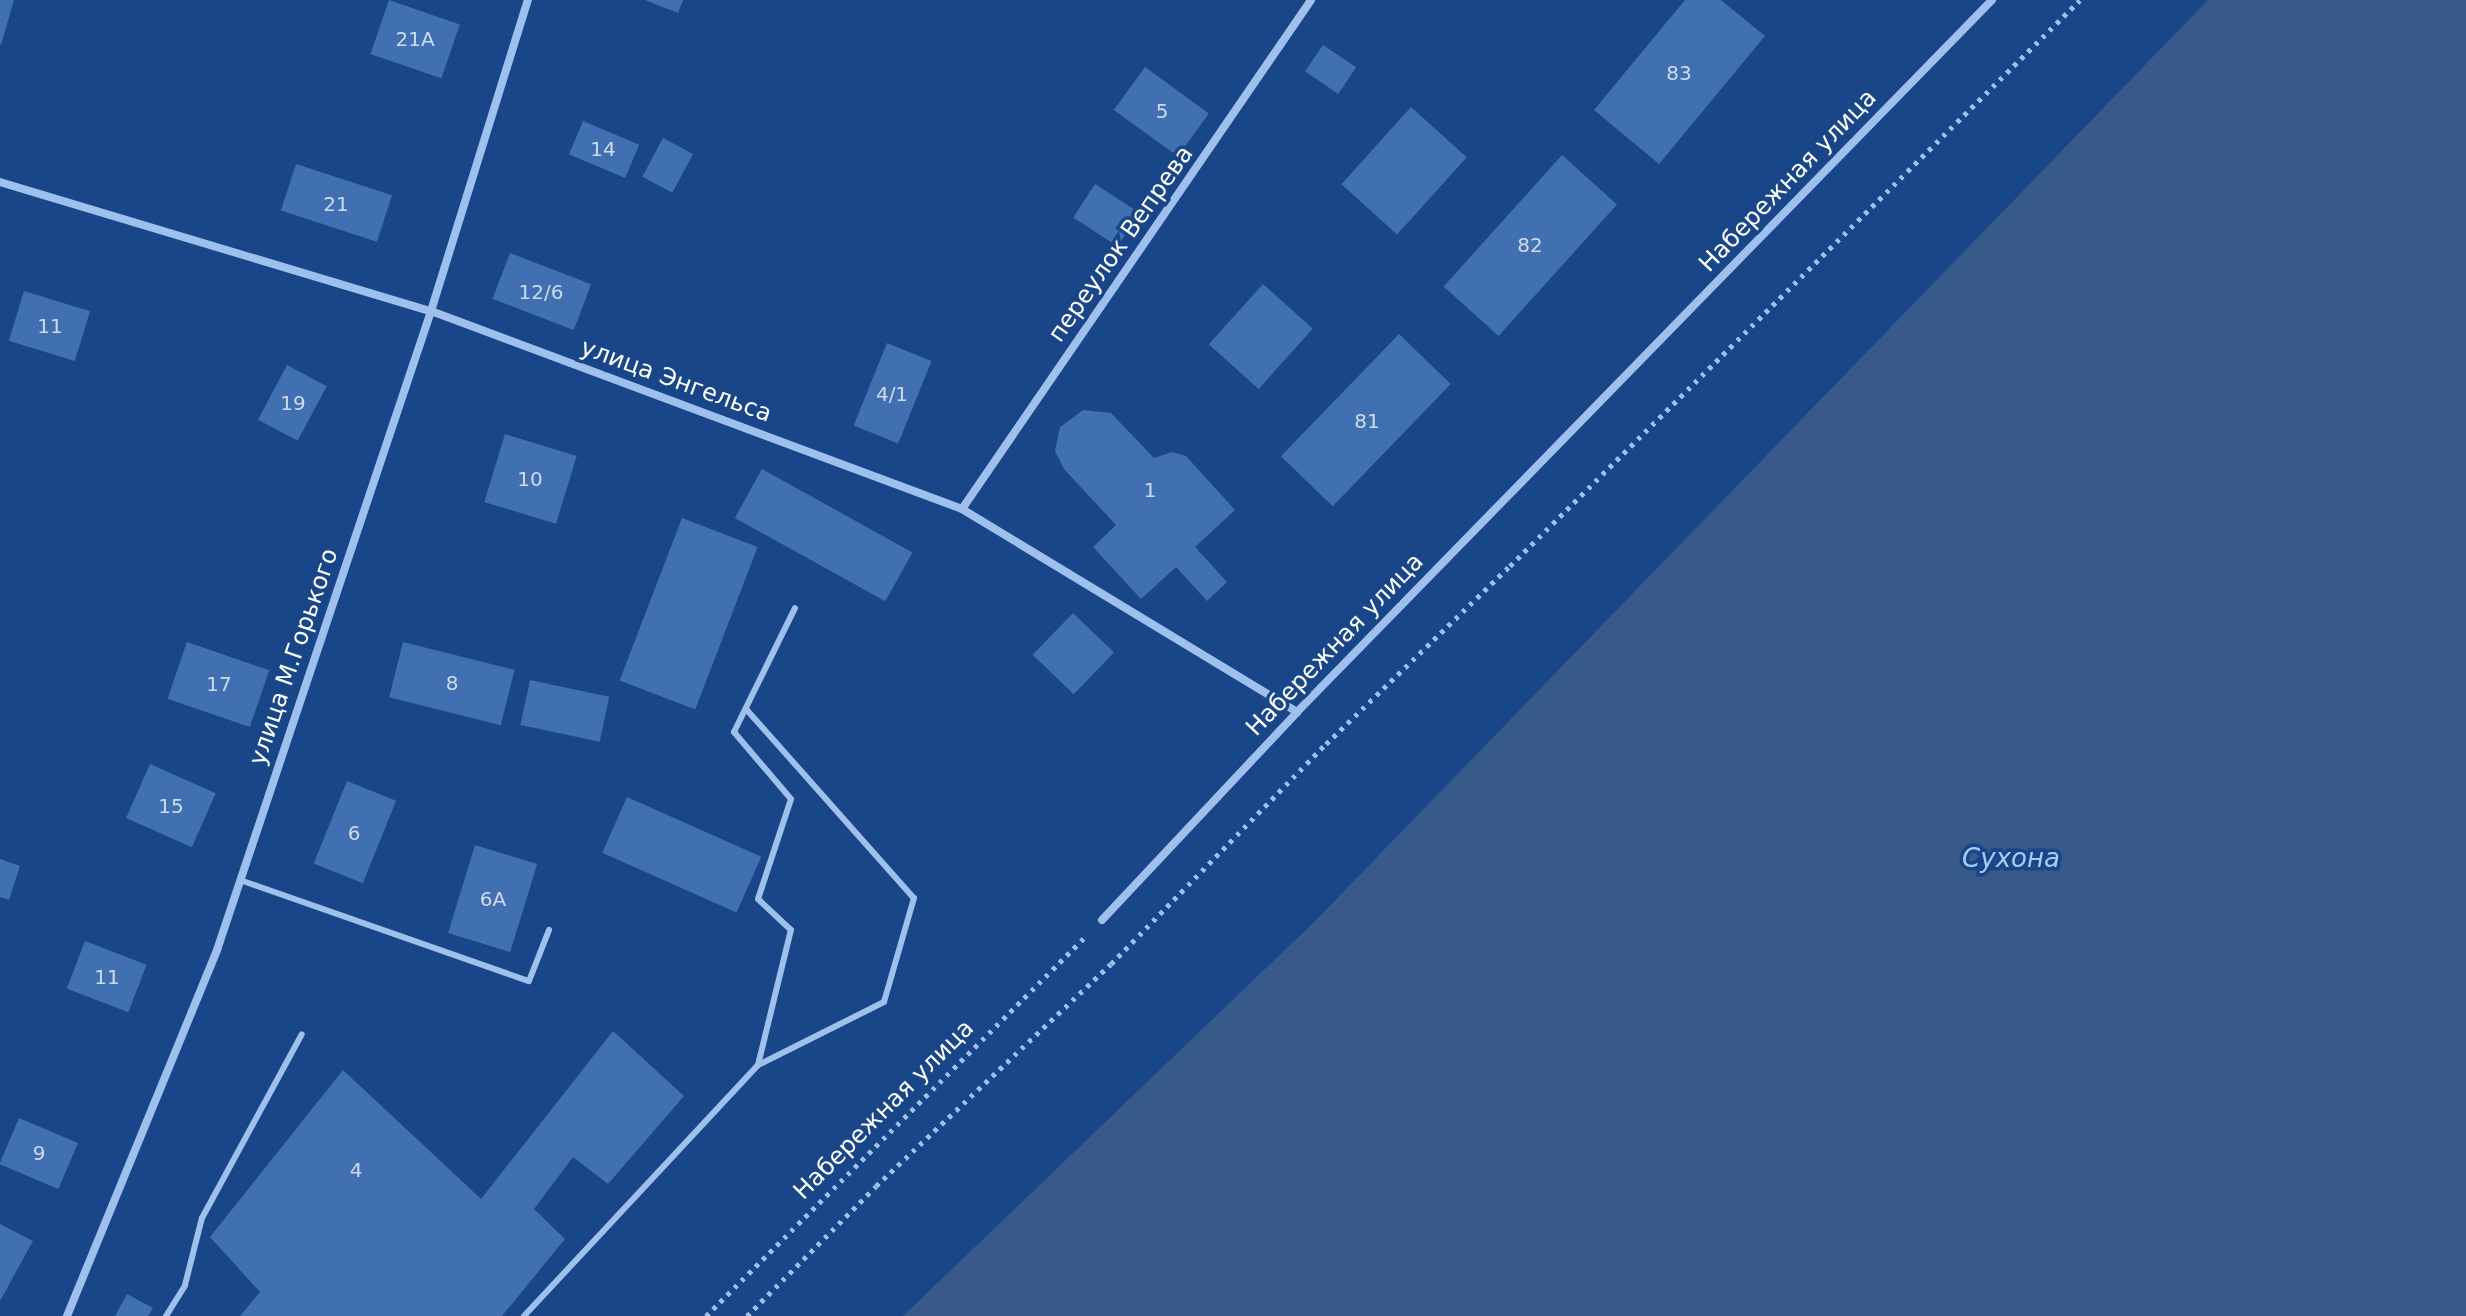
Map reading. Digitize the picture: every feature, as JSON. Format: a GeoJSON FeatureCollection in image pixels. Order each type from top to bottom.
{"type":"FeatureCollection","features":[{"type":"Feature","properties":{"kind":"street","name":"улица М.Горького"},"geometry":{"type":"LineString","coordinates":[[67,1316],[211,965],[431,311],[528,0]]}},
{"type":"Feature","properties":{"kind":"street","name":"переулок Вепрева"},"geometry":{"type":"LineString","coordinates":[[962,509],[1311,0]]}},
{"type":"Feature","properties":{"kind":"street","name":"Набережная улица"},"geometry":{"type":"LineString","coordinates":[[1102,920],[1297,712],[1992,0]]}},
{"type":"Feature","properties":{"kind":"street","name":"улица Энгельса"},"geometry":{"type":"LineString","coordinates":[[0,182],[431,311],[962,509],[1297,712]]}},
{"type":"Feature","properties":{"kind":"lane"},"geometry":{"type":"LineString","coordinates":[[758,1065],[791,930],[758,899],[791,799],[734,732],[795,608]]}},
{"type":"Feature","properties":{"kind":"lane"},"geometry":{"type":"LineString","coordinates":[[524,1316],[758,1065],[884,1002],[914,898],[746,709]]}},
{"type":"Feature","properties":{"kind":"lane"},"geometry":{"type":"LineString","coordinates":[[240,880],[529,981],[549,930]]}},
{"type":"Feature","properties":{"kind":"lane"},"geometry":{"type":"LineString","coordinates":[[166,1316],[185,1285],[202,1218],[302,1034]]}},
{"type":"Feature","properties":{"kind":"path"},"geometry":{"type":"LineString","coordinates":[[747,1316],[876,1186],[1111,964],[1326,744],[1510,566],[2080,0]]}},
{"type":"Feature","properties":{"kind":"path","name":"Набережная улица"},"geometry":{"type":"LineString","coordinates":[[706,1316],[1102,920]]}},
{"type":"Feature","properties":{"kind":"water","name":"Сухона"},"geometry":{"type":"Polygon","coordinates":[[[2208,0],[2466,0],[2466,1316],[903,1316],[1315,921],[2208,0]]]}},
{"type":"Feature","properties":{"kind":"building"},"geometry":{"type":"Polygon","coordinates":[[[0,0],[14,0],[1,45],[0,45],[0,0]]]}},
{"type":"Feature","properties":{"kind":"building"},"geometry":{"type":"Polygon","coordinates":[[[389,0],[460,24],[441,78],[370,54],[389,0]]]}},
{"type":"Feature","properties":{"kind":"building"},"geometry":{"type":"Polygon","coordinates":[[[645,0],[683,0],[678,13],[645,0]]]}},
{"type":"Feature","properties":{"kind":"building"},"geometry":{"type":"Polygon","coordinates":[[[1685,0],[1721,0],[1765,36],[1659,164],[1594,110],[1685,0]]]}},
{"type":"Feature","properties":{"kind":"building"},"geometry":{"type":"Polygon","coordinates":[[[1323,45],[1356,67],[1338,94],[1305,72],[1323,45]]]}},
{"type":"Feature","properties":{"kind":"building"},"geometry":{"type":"Polygon","coordinates":[[[1145,67],[1209,113],[1178,156],[1114,110],[1145,67]]]}},
{"type":"Feature","properties":{"kind":"building"},"geometry":{"type":"Polygon","coordinates":[[[1411,107],[1467,157],[1397,234],[1341,184],[1411,107]]]}},
{"type":"Feature","properties":{"kind":"building"},"geometry":{"type":"Polygon","coordinates":[[[583,121],[639,145],[625,178],[569,154],[583,121]]]}},
{"type":"Feature","properties":{"kind":"building"},"geometry":{"type":"Polygon","coordinates":[[[663,138],[693,154],[672,193],[642,177],[663,138]]]}},
{"type":"Feature","properties":{"kind":"building"},"geometry":{"type":"Polygon","coordinates":[[[1562,155],[1617,205],[1499,336],[1444,287],[1562,155]]]}},
{"type":"Feature","properties":{"kind":"building"},"geometry":{"type":"Polygon","coordinates":[[[296,164],[392,195],[377,242],[281,211],[296,164]]]}},
{"type":"Feature","properties":{"kind":"building"},"geometry":{"type":"Polygon","coordinates":[[[1095,184],[1139,213],[1118,246],[1073,218],[1095,184]]]}},
{"type":"Feature","properties":{"kind":"building"},"geometry":{"type":"Polygon","coordinates":[[[510,253],[591,284],[574,330],[492,299],[510,253]]]}},
{"type":"Feature","properties":{"kind":"building"},"geometry":{"type":"Polygon","coordinates":[[[1263,284],[1313,329],[1259,389],[1209,344],[1263,284]]]}},
{"type":"Feature","properties":{"kind":"building"},"geometry":{"type":"Polygon","coordinates":[[[24,291],[90,311],[75,361],[9,341],[24,291]]]}},
{"type":"Feature","properties":{"kind":"building"},"geometry":{"type":"Polygon","coordinates":[[[1399,334],[1451,384],[1333,506],[1281,456],[1399,334]]]}},
{"type":"Feature","properties":{"kind":"building"},"geometry":{"type":"Polygon","coordinates":[[[887,343],[932,361],[898,444],[854,426],[887,343]]]}},
{"type":"Feature","properties":{"kind":"building"},"geometry":{"type":"Polygon","coordinates":[[[287,365],[327,386],[298,441],[258,420],[287,365]]]}},
{"type":"Feature","properties":{"kind":"building"},"geometry":{"type":"Polygon","coordinates":[[[1083,410],[1111,413],[1154,458],[1172,452],[1186,456],[1235,510],[1195,547],[1227,582],[1207,601],[1176,567],[1141,599],[1093,547],[1116,525],[1064,469],[1055,451],[1060,427],[1083,410]]]}},
{"type":"Feature","properties":{"kind":"building"},"geometry":{"type":"Polygon","coordinates":[[[505,434],[577,456],[556,524],[484,502],[505,434]]]}},
{"type":"Feature","properties":{"kind":"building"},"geometry":{"type":"Polygon","coordinates":[[[762,469],[912,552],[885,601],[735,518],[762,469]]]}},
{"type":"Feature","properties":{"kind":"building"},"geometry":{"type":"Polygon","coordinates":[[[682,518],[758,547],[695,709],[620,680],[682,518]]]}},
{"type":"Feature","properties":{"kind":"building"},"geometry":{"type":"Polygon","coordinates":[[[1073,613],[1114,653],[1074,694],[1033,655],[1073,613]]]}},
{"type":"Feature","properties":{"kind":"building"},"geometry":{"type":"Polygon","coordinates":[[[187,642],[269,670],[250,727],[167,699],[187,642]]]}},
{"type":"Feature","properties":{"kind":"building"},"geometry":{"type":"Polygon","coordinates":[[[403,642],[515,670],[501,725],[389,697],[403,642]]]}},
{"type":"Feature","properties":{"kind":"building"},"geometry":{"type":"Polygon","coordinates":[[[530,680],[609,697],[600,742],[520,725],[530,680]]]}},
{"type":"Feature","properties":{"kind":"building"},"geometry":{"type":"Polygon","coordinates":[[[150,764],[216,793],[192,847],[126,818],[150,764]]]}},
{"type":"Feature","properties":{"kind":"building"},"geometry":{"type":"Polygon","coordinates":[[[347,781],[396,801],[363,883],[314,864],[347,781]]]}},
{"type":"Feature","properties":{"kind":"building"},"geometry":{"type":"Polygon","coordinates":[[[627,797],[761,857],[736,913],[602,853],[627,797]]]}},
{"type":"Feature","properties":{"kind":"building"},"geometry":{"type":"Polygon","coordinates":[[[475,845],[537,864],[510,952],[448,933],[475,845]]]}},
{"type":"Feature","properties":{"kind":"building"},"geometry":{"type":"Polygon","coordinates":[[[0,859],[20,866],[9,900],[0,897],[0,859]]]}},
{"type":"Feature","properties":{"kind":"building"},"geometry":{"type":"Polygon","coordinates":[[[85,941],[147,965],[128,1012],[67,989],[85,941]]]}},
{"type":"Feature","properties":{"kind":"building"},"geometry":{"type":"Polygon","coordinates":[[[613,1031],[684,1096],[608,1184],[573,1157],[534,1209],[565,1239],[502,1316],[240,1316],[260,1292],[210,1237],[343,1070],[481,1199],[613,1031]]]}},
{"type":"Feature","properties":{"kind":"building"},"geometry":{"type":"Polygon","coordinates":[[[19,1118],[78,1143],[58,1189],[0,1164],[19,1118]]]}},
{"type":"Feature","properties":{"kind":"building"},"geometry":{"type":"Polygon","coordinates":[[[0,1224],[33,1241],[0,1301],[0,1224]]]}},
{"type":"Feature","properties":{"kind":"building"},"geometry":{"type":"Polygon","coordinates":[[[127,1294],[153,1308],[148,1316],[115,1316],[127,1294]]]}}]}
